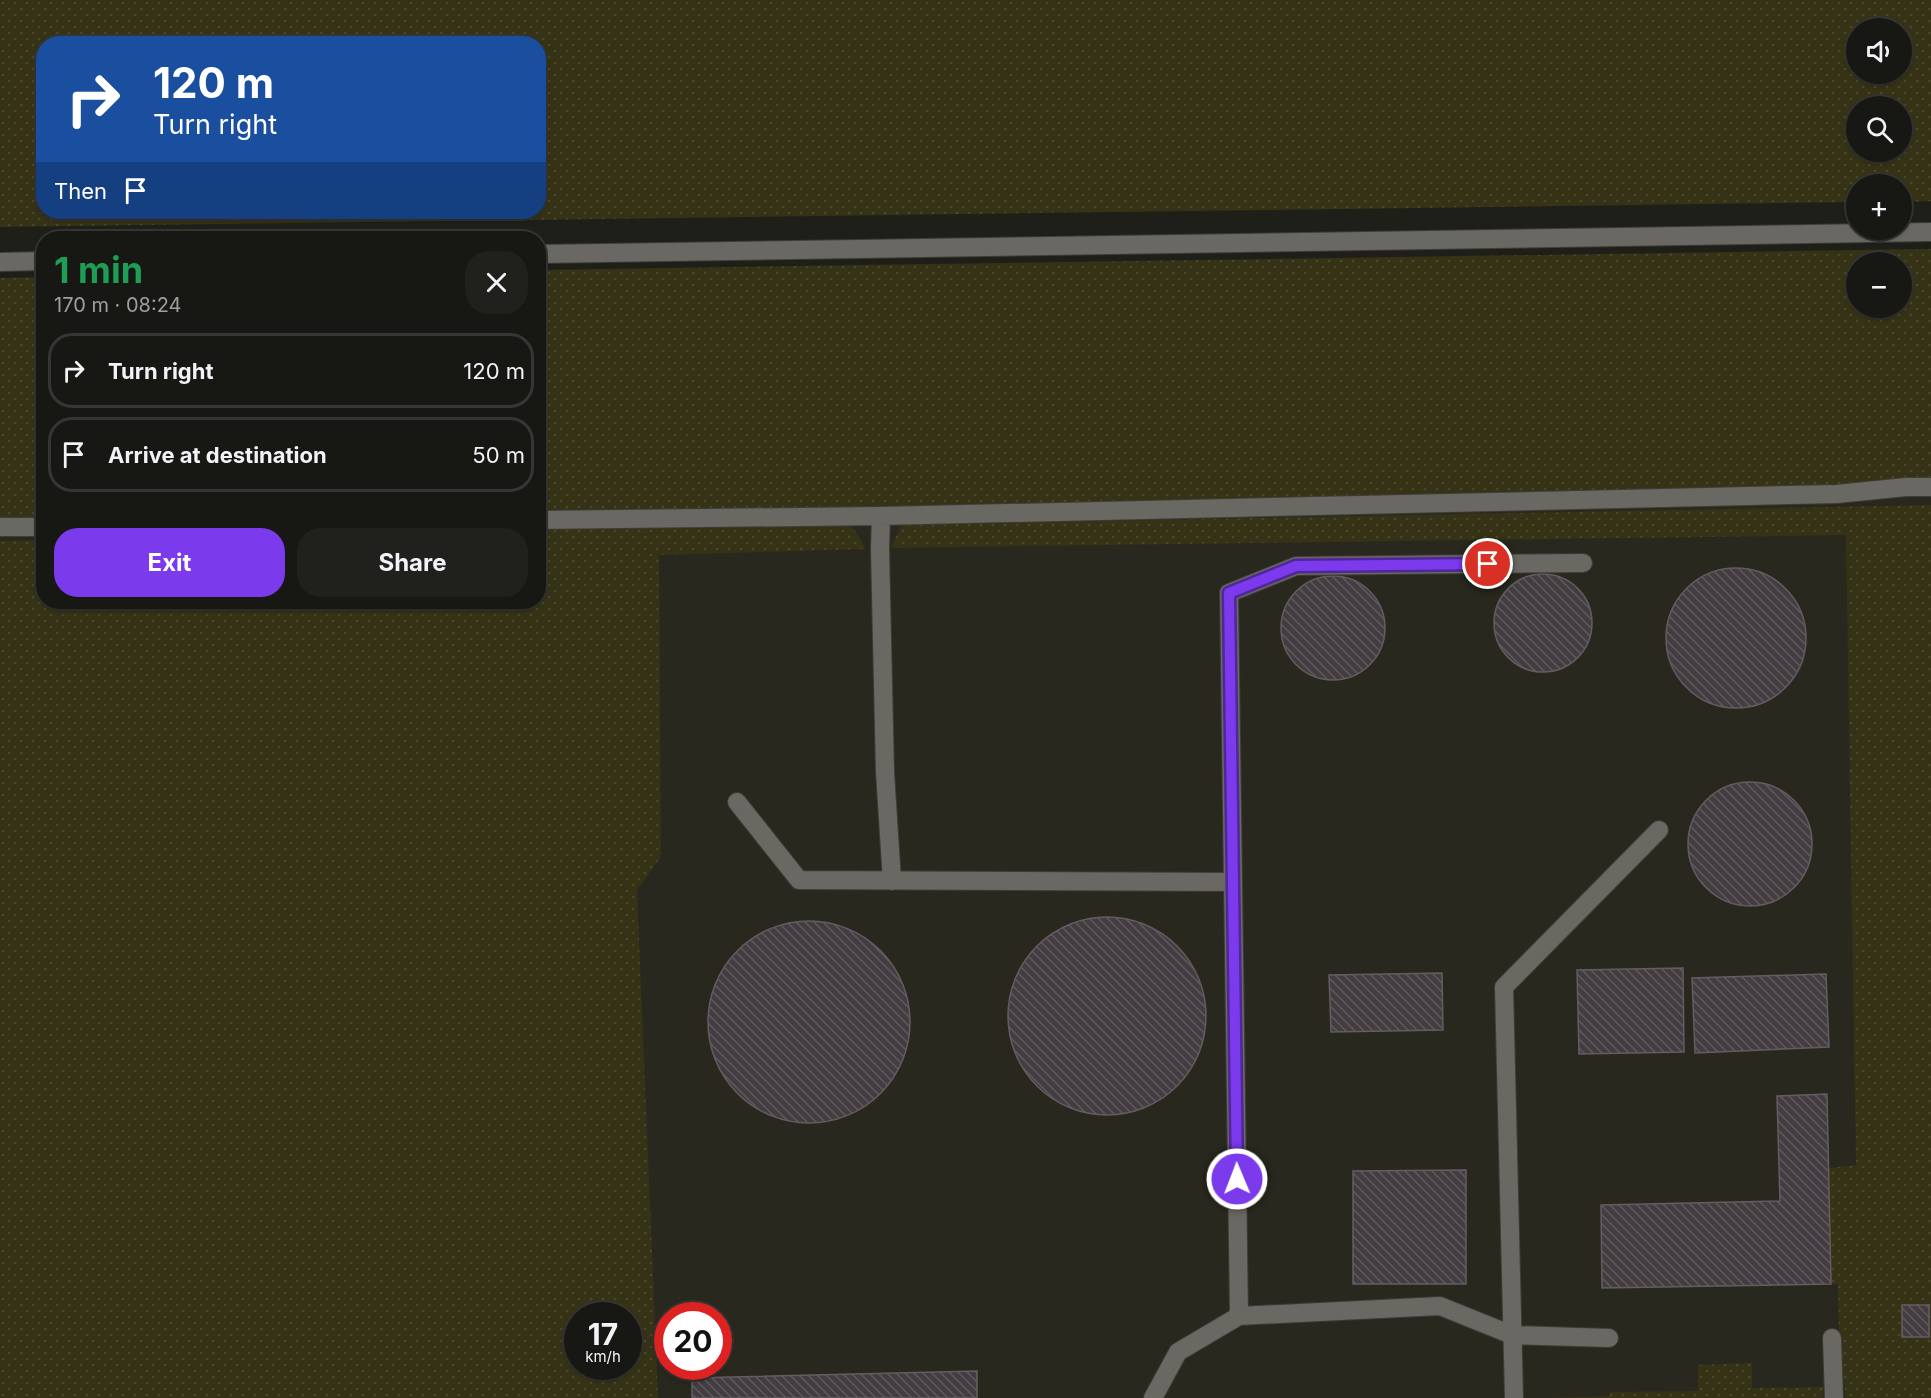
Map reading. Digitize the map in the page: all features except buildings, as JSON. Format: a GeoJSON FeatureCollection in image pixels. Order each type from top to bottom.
{"type":"FeatureCollection","features":[{"type":"Feature","properties":{"kind":"lane"},"geometry":{"type":"LineString","coordinates":[[546,254],[1931,232]]}},
{"type":"Feature","properties":{"kind":"lane"},"geometry":{"type":"LineString","coordinates":[[0,262],[36,261]]}},
{"type":"Feature","properties":{"kind":"lane"},"geometry":{"type":"LineString","coordinates":[[546,520],[881,516],[1838,494],[1906,487],[1931,487]]}},
{"type":"Feature","properties":{"kind":"lane"},"geometry":{"type":"LineString","coordinates":[[881,516],[885,772],[892,881]]}},
{"type":"Feature","properties":{"kind":"lane"},"geometry":{"type":"LineString","coordinates":[[0,527],[36,527]]}},
{"type":"Feature","properties":{"kind":"lane"},"geometry":{"type":"LineString","coordinates":[[1239,1316],[1229,593],[1296,566],[1583,563]]}},
{"type":"Feature","properties":{"kind":"lane"},"geometry":{"type":"LineString","coordinates":[[737,802],[799,880],[1233,882]]}},
{"type":"Feature","properties":{"kind":"lane"},"geometry":{"type":"LineString","coordinates":[[1514,1398],[1504,987],[1659,830]]}},
{"type":"Feature","properties":{"kind":"lane"},"geometry":{"type":"LineString","coordinates":[[1153,1398],[1178,1352],[1239,1316],[1440,1306],[1512,1335],[1608,1338]]}},
{"type":"Feature","properties":{"kind":"lane"},"geometry":{"type":"LineString","coordinates":[[1832,1338],[1834,1398]]}},
{"type":"Feature","properties":{"kind":"shaded area"},"geometry":{"type":"Polygon","coordinates":[[[0,0],[1931,0],[1931,201],[1912,202],[1912,174],[1846,174],[1846,202],[0,227],[0,0]]]}},
{"type":"Feature","properties":{"kind":"shaded area"},"geometry":{"type":"Polygon","coordinates":[[[1931,249],[1931,485],[546,516],[546,270],[1931,249]]]}},
{"type":"Feature","properties":{"kind":"shaded area"},"geometry":{"type":"Polygon","coordinates":[[[36,277],[36,527],[0,528],[0,278],[36,277]]]}},
{"type":"Feature","properties":{"kind":"shaded area"},"geometry":{"type":"Polygon","coordinates":[[[1931,420],[1931,1398],[0,1398],[0,475],[36,474],[36,609],[546,609],[546,460],[1931,420]]]}},
{"type":"Feature","properties":{"kind":"shaded area"},"geometry":{"type":"Polygon","coordinates":[[[1931,505],[1931,1398],[1846,1398],[1839,1338],[1838,1284],[1831,1284],[1829,1168],[1856,1165],[1846,535],[891,548],[901,525],[1931,505]]]}},
{"type":"Feature","properties":{"kind":"shaded area"},"geometry":{"type":"Polygon","coordinates":[[[842,524],[854,530],[865,549],[659,555],[661,857],[637,890],[654,1302],[654,1380],[657,1380],[658,1398],[0,1398],[0,541],[36,540],[36,609],[546,609],[546,530],[842,524]]]}},
{"type":"Feature","properties":{"kind":"shaded area"},"geometry":{"type":"Polygon","coordinates":[[[1752,1363],[1752,1388],[1823,1387],[1823,1398],[1551,1398],[1609,1396],[1610,1392],[1698,1391],[1698,1365],[1752,1363]]]}},
{"type":"Feature","properties":{"kind":"route"},"geometry":{"type":"LineString","coordinates":[[1237,1179],[1229,593],[1296,566],[1488,564]]}}]}
